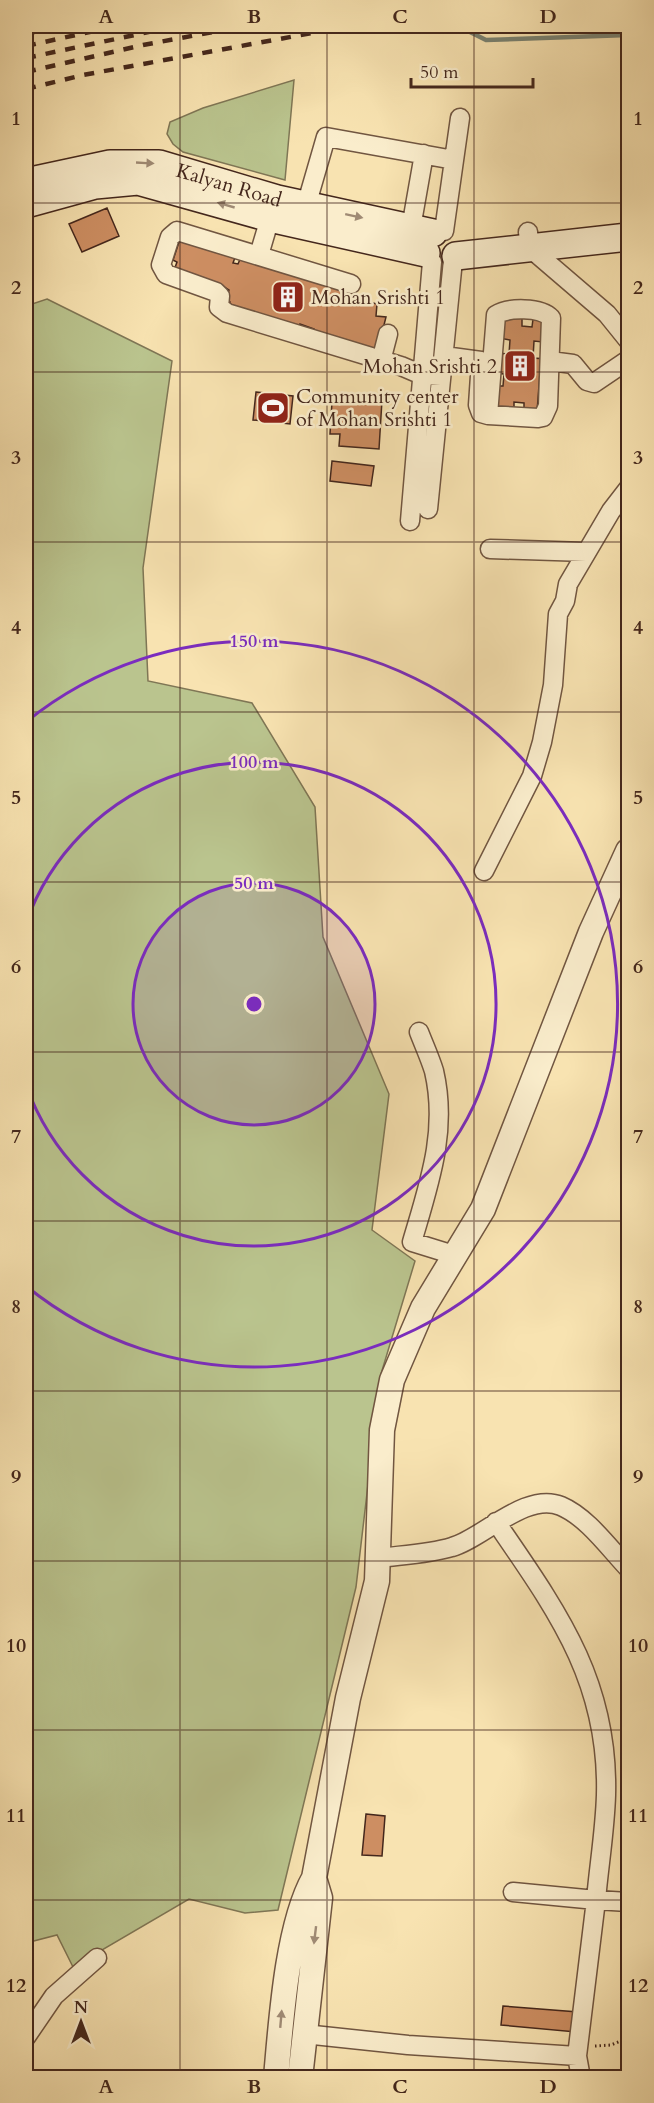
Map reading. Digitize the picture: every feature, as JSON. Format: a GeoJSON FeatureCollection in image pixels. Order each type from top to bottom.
{"type":"FeatureCollection","features":[{"type":"Feature","properties":{"kind":"main road","name":"Kalyan Road"},"geometry":{"type":"LineString","coordinates":[[26,182],[111,174],[159,164],[439,245]]}},
{"type":"Feature","properties":{"kind":"main road","name":"Kalyan Road"},"geometry":{"type":"LineString","coordinates":[[26,204],[95,185],[111,174],[270,218],[439,245],[628,237]]}},
{"type":"Feature","properties":{"kind":"main road","name":"Kalyan Road"},"geometry":{"type":"LineString","coordinates":[[529,240],[628,219]]}},
{"type":"Feature","properties":{"kind":"street"},"geometry":{"type":"LineString","coordinates":[[410,521],[422,375],[439,245],[460,118]]}},
{"type":"Feature","properties":{"kind":"street"},"geometry":{"type":"LineString","coordinates":[[306,206],[326,137],[454,160]]}},
{"type":"Feature","properties":{"kind":"street"},"geometry":{"type":"LineString","coordinates":[[424,154],[439,245],[444,356],[428,509]]}},
{"type":"Feature","properties":{"kind":"street"},"geometry":{"type":"LineString","coordinates":[[259,255],[270,218]]}},
{"type":"Feature","properties":{"kind":"street"},"geometry":{"type":"LineString","coordinates":[[351,284],[177,231],[170,237],[161,265],[166,274],[216,292],[220,296],[219,307],[226,313],[422,375],[441,376]]}},
{"type":"Feature","properties":{"kind":"street"},"geometry":{"type":"LineString","coordinates":[[529,240],[607,314],[628,340]]}},
{"type":"Feature","properties":{"kind":"street"},"geometry":{"type":"LineString","coordinates":[[444,356],[481,361],[478,410],[488,415],[543,417],[548,406],[552,323],[546,313],[499,312],[494,321],[488,415]]}},
{"type":"Feature","properties":{"kind":"street"},"geometry":{"type":"LineString","coordinates":[[381,361],[388,334]]}},
{"type":"Feature","properties":{"kind":"street"},"geometry":{"type":"LineString","coordinates":[[550,361],[573,364],[587,381],[594,383],[628,360]]}},
{"type":"Feature","properties":{"kind":"street"},"geometry":{"type":"LineString","coordinates":[[484,872],[532,776],[552,694],[558,614],[565,600],[568,584],[586,552],[628,489]]}},
{"type":"Feature","properties":{"kind":"street"},"geometry":{"type":"LineString","coordinates":[[490,549],[586,552]]}},
{"type":"Feature","properties":{"kind":"street"},"geometry":{"type":"LineString","coordinates":[[276,2078],[282,2007],[303,1898],[314,1878],[348,1698],[377,1581],[382,1430],[392,1380],[423,1308],[483,1209],[591,932],[628,851]]}},
{"type":"Feature","properties":{"kind":"street"},"geometry":{"type":"LineString","coordinates":[[419,1032],[434,1071],[440,1124],[435,1163],[412,1242],[454,1255]]}},
{"type":"Feature","properties":{"kind":"street"},"geometry":{"type":"LineString","coordinates":[[379,1558],[453,1547],[496,1522],[523,1510],[558,1504],[573,1512],[628,1568]]}},
{"type":"Feature","properties":{"kind":"street"},"geometry":{"type":"LineString","coordinates":[[496,1522],[542,1589],[575,1645],[595,1700],[604,1751],[606,1796],[596,1900],[577,2051],[581,2078]]}},
{"type":"Feature","properties":{"kind":"street"},"geometry":{"type":"LineString","coordinates":[[300,2078],[320,1898],[314,1878]]}},
{"type":"Feature","properties":{"kind":"street"},"geometry":{"type":"LineString","coordinates":[[513,1892],[628,1902]]}},
{"type":"Feature","properties":{"kind":"street"},"geometry":{"type":"LineString","coordinates":[[26,2037],[54,1996],[98,1958]]}},
{"type":"Feature","properties":{"kind":"street"},"geometry":{"type":"LineString","coordinates":[[304,2034],[408,2045],[577,2051]]}},
{"type":"Feature","properties":{"kind":"path"},"geometry":{"type":"LineString","coordinates":[[577,2051],[611,2045],[628,2038]]}},
{"type":"Feature","properties":{"kind":"green space"},"geometry":{"type":"Polygon","coordinates":[[[294,80],[285,180],[183,152],[173,144],[167,134],[170,122],[203,108],[294,80]]]}},
{"type":"Feature","properties":{"kind":"green space"},"geometry":{"type":"Polygon","coordinates":[[[47,299],[172,361],[143,568],[148,681],[252,703],[315,807],[323,937],[389,1094],[372,1230],[415,1261],[381,1374],[356,1587],[278,1910],[245,1913],[189,1899],[73,1967],[57,1935],[26,1943],[26,306],[47,299]]]}},
{"type":"Feature","properties":{"kind":"building"},"geometry":{"type":"Polygon","coordinates":[[[107,208],[119,236],[82,252],[69,224],[107,208]]]}},
{"type":"Feature","properties":{"kind":"building","name":"Mohan Srishti 1"},"geometry":{"type":"Polygon","coordinates":[[[181,236],[236,255],[233,263],[238,264],[241,257],[344,286],[341,294],[377,304],[376,316],[386,317],[377,353],[313,334],[314,329],[300,324],[299,329],[228,309],[230,302],[225,300],[229,290],[221,285],[173,273],[177,262],[173,260],[181,236]]]}},
{"type":"Feature","properties":{"kind":"building"},"geometry":{"type":"Polygon","coordinates":[[[26,238],[31,238],[32,288],[26,288],[26,238]]]}},
{"type":"Feature","properties":{"kind":"building","name":"Mohan Srishti 2"},"geometry":{"type":"Polygon","coordinates":[[[522,316],[522,326],[532,327],[533,319],[545,320],[543,342],[534,341],[533,358],[547,359],[546,373],[540,372],[537,412],[524,411],[524,403],[514,402],[514,411],[495,409],[496,386],[503,386],[504,374],[494,373],[496,353],[509,354],[510,340],[499,338],[500,319],[522,316]]]}},
{"type":"Feature","properties":{"kind":"building","name":"Community center of Mohan Srishti 1"},"geometry":{"type":"Polygon","coordinates":[[[256,392],[293,396],[290,424],[253,420],[256,392]]]}},
{"type":"Feature","properties":{"kind":"building"},"geometry":{"type":"Polygon","coordinates":[[[350,398],[382,400],[379,449],[339,446],[340,434],[330,434],[332,402],[350,404],[350,398]]]}},
{"type":"Feature","properties":{"kind":"building"},"geometry":{"type":"Polygon","coordinates":[[[332,461],[374,466],[371,486],[330,481],[332,461]]]}},
{"type":"Feature","properties":{"kind":"building"},"geometry":{"type":"Polygon","coordinates":[[[366,1814],[385,1816],[382,1856],[362,1855],[366,1814]]]}},
{"type":"Feature","properties":{"kind":"building"},"geometry":{"type":"Polygon","coordinates":[[[503,2006],[578,2012],[576,2032],[501,2025],[503,2006]]]}},
{"type":"Feature","properties":{"kind":"waterway"},"geometry":{"type":"LineString","coordinates":[[465,26],[466,30],[486,40],[628,35]]}},
{"type":"Feature","properties":{"kind":"railway"},"geometry":{"type":"LineString","coordinates":[[26,34],[58,26]]}},
{"type":"Feature","properties":{"kind":"railway"},"geometry":{"type":"LineString","coordinates":[[26,46],[117,26]]}},
{"type":"Feature","properties":{"kind":"railway"},"geometry":{"type":"LineString","coordinates":[[26,58],[177,26]]}},
{"type":"Feature","properties":{"kind":"railway"},"geometry":{"type":"LineString","coordinates":[[26,72],[143,45],[245,26]]}},
{"type":"Feature","properties":{"kind":"railway"},"geometry":{"type":"LineString","coordinates":[[26,89],[83,75],[350,26]]}},
{"type":"Feature","properties":{"kind":"place","name":"Mohan Srishti 1"},"geometry":{"type":"Point","coordinates":[288,297]}},
{"type":"Feature","properties":{"kind":"place","name":"Mohan Srishti 2"},"geometry":{"type":"Point","coordinates":[520,366]}},
{"type":"Feature","properties":{"kind":"place","name":"Community center of Mohan Srishti 1"},"geometry":{"type":"Point","coordinates":[273,408]}}]}
